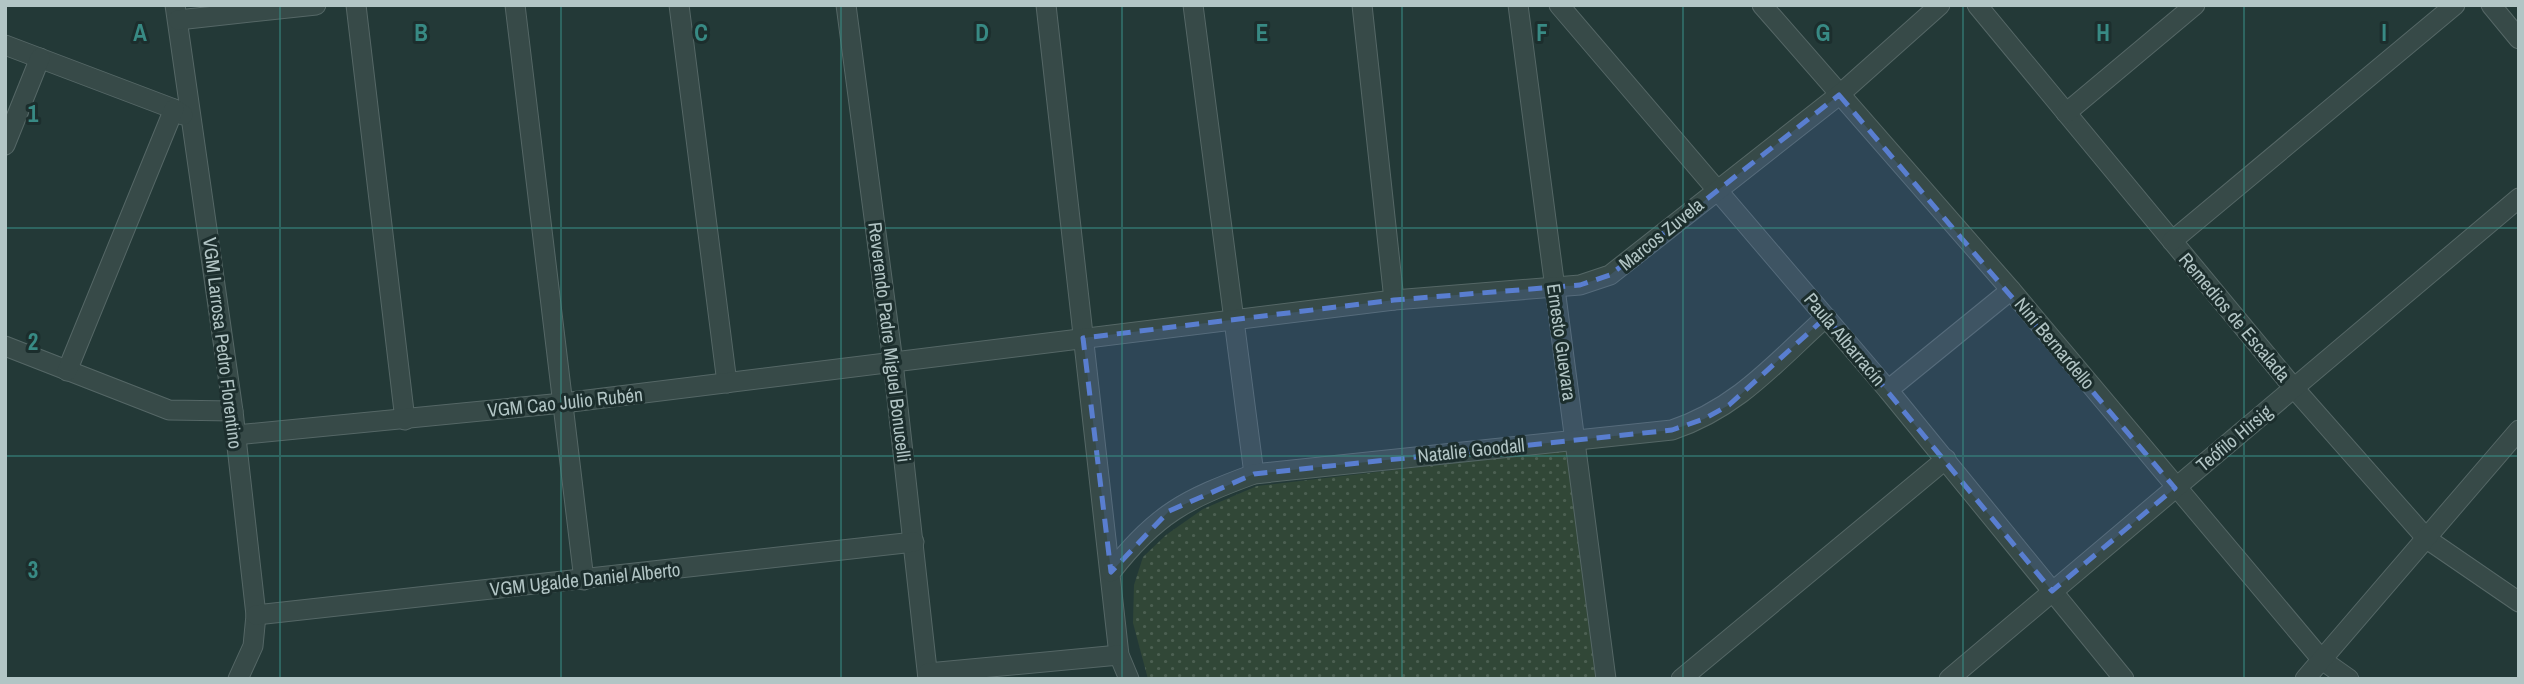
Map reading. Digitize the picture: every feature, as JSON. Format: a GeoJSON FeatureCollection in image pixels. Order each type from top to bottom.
{"type":"FeatureCollection","features":[{"type":"Feature","properties":{"kind":"street"},"geometry":{"type":"LineString","coordinates":[[177,13],[316,5]]}},
{"type":"Feature","properties":{"kind":"street"},"geometry":{"type":"LineString","coordinates":[[356,5],[405,420]]}},
{"type":"Feature","properties":{"kind":"street"},"geometry":{"type":"LineString","coordinates":[[515,5],[584,580]]}},
{"type":"Feature","properties":{"kind":"street"},"geometry":{"type":"LineString","coordinates":[[679,5],[727,383]]}},
{"type":"Feature","properties":{"kind":"street","name":"Reverendo Padre Miguel Bonucelli"},"geometry":{"type":"LineString","coordinates":[[846,5],[893,362],[928,676]]}},
{"type":"Feature","properties":{"kind":"street"},"geometry":{"type":"LineString","coordinates":[[1046,5],[1119,655],[1129,679]]}},
{"type":"Feature","properties":{"kind":"street"},"geometry":{"type":"LineString","coordinates":[[1193,5],[1254,474]]}},
{"type":"Feature","properties":{"kind":"street"},"geometry":{"type":"LineString","coordinates":[[1362,5],[1394,300]]}},
{"type":"Feature","properties":{"kind":"street","name":"Ernesto Guevara"},"geometry":{"type":"LineString","coordinates":[[1518,5],[1554,286],[1577,439],[1606,679]]}},
{"type":"Feature","properties":{"kind":"street","name":"Paula Albarracín"},"geometry":{"type":"LineString","coordinates":[[1559,5],[1946,459],[2124,679]]}},
{"type":"Feature","properties":{"kind":"street","name":"Niní Bernardello"},"geometry":{"type":"LineString","coordinates":[[1762,5],[2011,290],[2322,660],[2349,679]]}},
{"type":"Feature","properties":{"kind":"street","name":"Marcos Zuvela"},"geometry":{"type":"LineString","coordinates":[[1083,338],[1234,322],[1394,300],[1580,285],[1610,275],[1839,95],[1940,5]]}},
{"type":"Feature","properties":{"kind":"street","name":"Remedios de Escalada"},"geometry":{"type":"LineString","coordinates":[[1977,5],[2294,387],[2427,539],[2519,602]]}},
{"type":"Feature","properties":{"kind":"street"},"geometry":{"type":"LineString","coordinates":[[2066,113],[2195,5]]}},
{"type":"Feature","properties":{"kind":"street"},"geometry":{"type":"LineString","coordinates":[[2172,241],[2455,5]]}},
{"type":"Feature","properties":{"kind":"street"},"geometry":{"type":"LineString","coordinates":[[2491,5],[2519,38]]}},
{"type":"Feature","properties":{"kind":"street","name":"VGM Larrosa Pedro Florentino"},"geometry":{"type":"LineString","coordinates":[[177,13],[233,411],[256,615],[253,646],[238,679]]}},
{"type":"Feature","properties":{"kind":"street"},"geometry":{"type":"LineString","coordinates":[[5,45],[174,109],[194,124]]}},
{"type":"Feature","properties":{"kind":"street"},"geometry":{"type":"LineString","coordinates":[[5,145],[40,58]]}},
{"type":"Feature","properties":{"kind":"street"},"geometry":{"type":"LineString","coordinates":[[67,371],[174,109]]}},
{"type":"Feature","properties":{"kind":"street","name":"Teófilo Hirsig"},"geometry":{"type":"LineString","coordinates":[[1949,679],[2519,198]]}},
{"type":"Feature","properties":{"kind":"street"},"geometry":{"type":"LineString","coordinates":[[1888,390],[2011,290]]}},
{"type":"Feature","properties":{"kind":"street","name":"Natalie Goodall"},"geometry":{"type":"LineString","coordinates":[[1111,572],[1137,539],[1169,511],[1200,493],[1254,474],[1672,430],[1704,419],[1729,405],[1826,317]]}},
{"type":"Feature","properties":{"kind":"street","name":"VGM Cao Julio Rubén"},"geometry":{"type":"LineString","coordinates":[[236,435],[563,403],[1083,338]]}},
{"type":"Feature","properties":{"kind":"street"},"geometry":{"type":"LineString","coordinates":[[5,346],[169,410],[233,411]]}},
{"type":"Feature","properties":{"kind":"street"},"geometry":{"type":"LineString","coordinates":[[2305,679],[2519,430]]}},
{"type":"Feature","properties":{"kind":"street"},"geometry":{"type":"LineString","coordinates":[[1681,679],[1946,459]]}},
{"type":"Feature","properties":{"kind":"street","name":"VGM Ugalde Daniel Alberto"},"geometry":{"type":"LineString","coordinates":[[256,615],[914,542]]}},
{"type":"Feature","properties":{"kind":"street"},"geometry":{"type":"LineString","coordinates":[[928,676],[1119,655]]}},
{"type":"Feature","properties":{"kind":"highlighted area"},"geometry":{"type":"Polygon","coordinates":[[[1839,95],[2175,488],[2052,591],[1826,317],[1729,405],[1704,419],[1672,430],[1254,474],[1169,511],[1111,572],[1083,338],[1394,300],[1580,285],[1610,275],[1839,95]]]}},
{"type":"Feature","properties":{"kind":"green space"},"geometry":{"type":"Polygon","coordinates":[[[1573,449],[1599,679],[1148,679],[1133,623],[1134,585],[1143,557],[1166,535],[1203,509],[1257,486],[1573,449]]]}}]}
